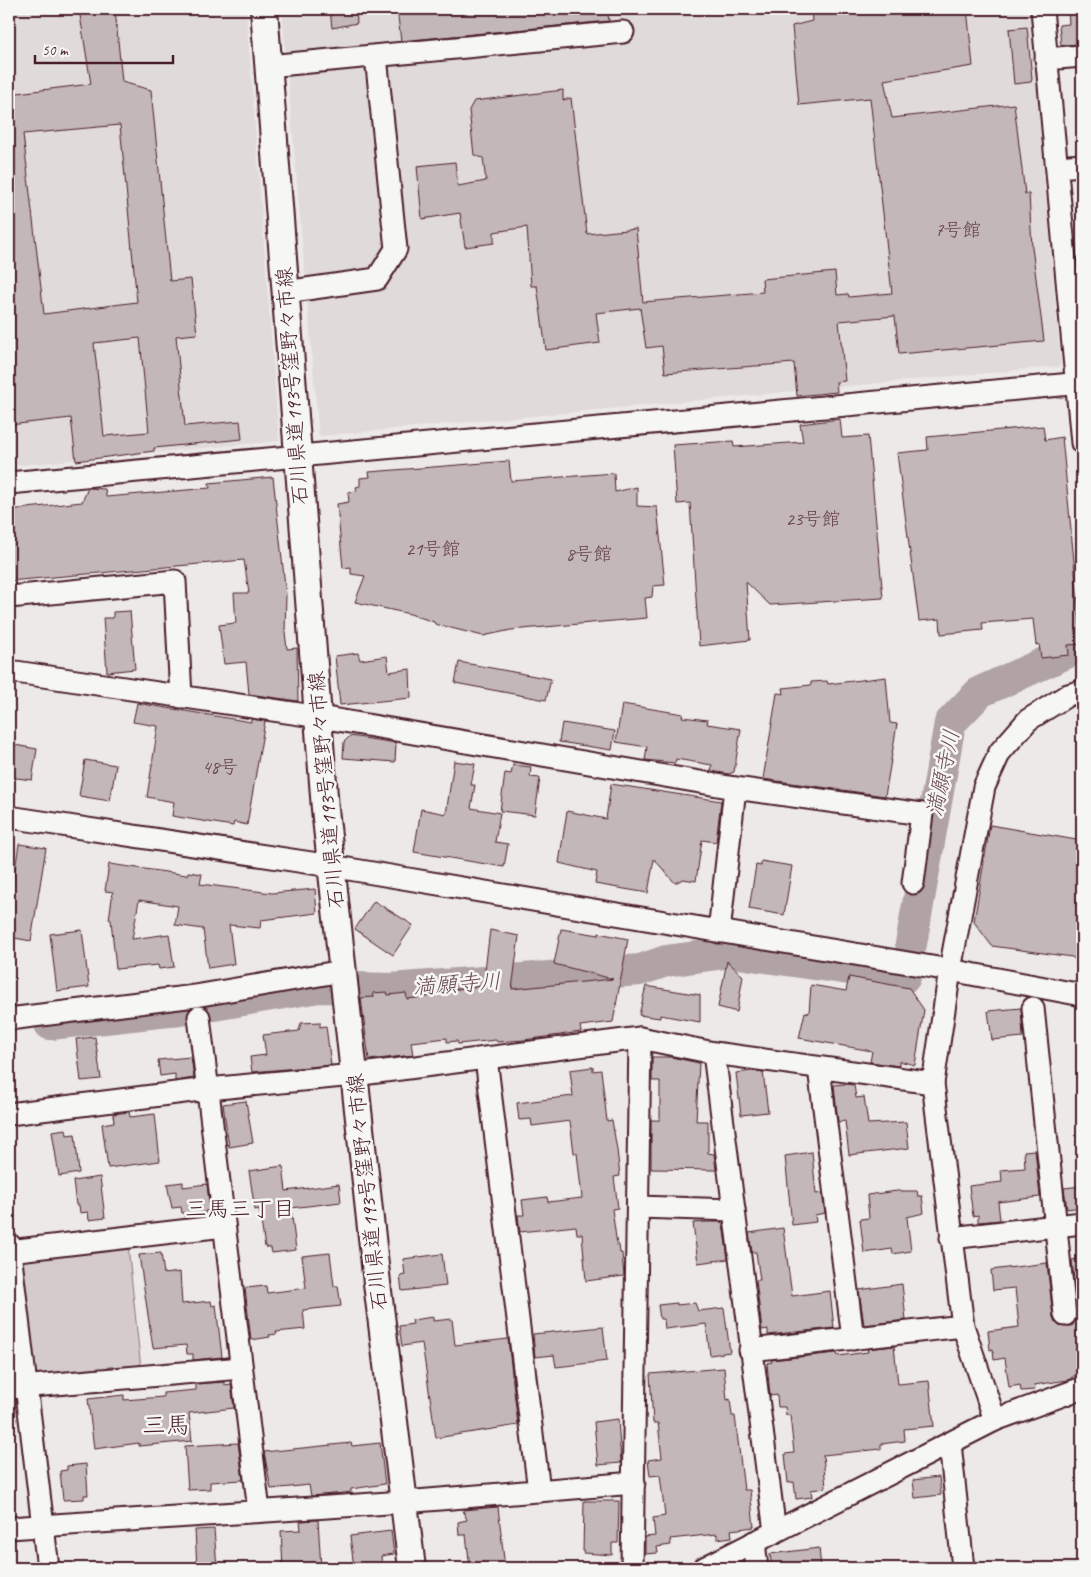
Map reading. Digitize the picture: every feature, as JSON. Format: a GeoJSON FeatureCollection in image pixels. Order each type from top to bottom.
{"type":"FeatureCollection","features":[{"type":"Feature","properties":{"kind":"main road","name":"石川県道193号窪野々市線"},"geometry":{"type":"LineString","coordinates":[[264,9],[297,457],[331,866],[412,1568]]}},
{"type":"Feature","properties":{"kind":"street"},"geometry":{"type":"LineString","coordinates":[[1042,9],[1079,383],[1082,444]]}},
{"type":"Feature","properties":{"kind":"street"},"geometry":{"type":"LineString","coordinates":[[268,66],[623,32]]}},
{"type":"Feature","properties":{"kind":"street"},"geometry":{"type":"LineString","coordinates":[[285,292],[377,279],[396,248],[376,56]]}},
{"type":"Feature","properties":{"kind":"street"},"geometry":{"type":"LineString","coordinates":[[1046,59],[1082,56]]}},
{"type":"Feature","properties":{"kind":"street"},"geometry":{"type":"LineString","coordinates":[[1057,167],[1082,165]]}},
{"type":"Feature","properties":{"kind":"street"},"geometry":{"type":"LineString","coordinates":[[9,483],[1079,383]]}},
{"type":"Feature","properties":{"kind":"street"},"geometry":{"type":"LineString","coordinates":[[9,597],[175,581],[181,697]]}},
{"type":"Feature","properties":{"kind":"street"},"geometry":{"type":"LineString","coordinates":[[9,671],[320,717],[735,788],[922,814],[913,883]]}},
{"type":"Feature","properties":{"kind":"street"},"geometry":{"type":"LineString","coordinates":[[995,1420],[963,1326],[933,1083],[950,970],[984,787],[1000,752],[1028,720],[1068,695],[1082,692]]}},
{"type":"Feature","properties":{"kind":"street"},"geometry":{"type":"LineString","coordinates":[[718,932],[735,788]]}},
{"type":"Feature","properties":{"kind":"street"},"geometry":{"type":"LineString","coordinates":[[9,817],[331,866],[950,970],[1082,995]]}},
{"type":"Feature","properties":{"kind":"street"},"geometry":{"type":"LineString","coordinates":[[9,1019],[195,996],[344,981]]}},
{"type":"Feature","properties":{"kind":"street"},"geometry":{"type":"LineString","coordinates":[[1033,1008],[1065,1315]]}},
{"type":"Feature","properties":{"kind":"street"},"geometry":{"type":"LineString","coordinates":[[199,1017],[259,1511]]}},
{"type":"Feature","properties":{"kind":"street"},"geometry":{"type":"LineString","coordinates":[[9,1114],[208,1089],[354,1075],[640,1038],[714,1053],[933,1083]]}},
{"type":"Feature","properties":{"kind":"street"},"geometry":{"type":"LineString","coordinates":[[632,1568],[640,1038]]}},
{"type":"Feature","properties":{"kind":"street"},"geometry":{"type":"LineString","coordinates":[[714,1053],[750,1350],[775,1532]]}},
{"type":"Feature","properties":{"kind":"street"},"geometry":{"type":"LineString","coordinates":[[486,1058],[538,1491]]}},
{"type":"Feature","properties":{"kind":"street"},"geometry":{"type":"LineString","coordinates":[[818,1068],[853,1339]]}},
{"type":"Feature","properties":{"kind":"street"},"geometry":{"type":"LineString","coordinates":[[638,1207],[734,1210]]}},
{"type":"Feature","properties":{"kind":"street"},"geometry":{"type":"LineString","coordinates":[[951,1238],[1082,1223]]}},
{"type":"Feature","properties":{"kind":"street"},"geometry":{"type":"LineString","coordinates":[[48,1568],[43,1526],[18,1388],[9,1248],[224,1226]]}},
{"type":"Feature","properties":{"kind":"street"},"geometry":{"type":"LineString","coordinates":[[750,1350],[963,1326]]}},
{"type":"Feature","properties":{"kind":"street"},"geometry":{"type":"LineString","coordinates":[[18,1388],[242,1368]]}},
{"type":"Feature","properties":{"kind":"street"},"geometry":{"type":"LineString","coordinates":[[704,1568],[995,1420],[1082,1388]]}},
{"type":"Feature","properties":{"kind":"street"},"geometry":{"type":"LineString","coordinates":[[948,1444],[961,1568]]}},
{"type":"Feature","properties":{"kind":"street"},"geometry":{"type":"LineString","coordinates":[[9,1528],[404,1502],[634,1483]]}},
{"type":"Feature","properties":{"kind":"street"},"geometry":{"type":"LineString","coordinates":[[754,1542],[757,1568]]}},
{"type":"Feature","properties":{"kind":"shaded area"},"geometry":{"type":"Polygon","coordinates":[[[9,9],[246,9],[279,441],[9,466],[9,9]]]}},
{"type":"Feature","properties":{"kind":"shaded area"},"geometry":{"type":"Polygon","coordinates":[[[282,9],[1030,9],[1061,366],[319,436],[282,9]]]}},
{"type":"Feature","properties":{"kind":"shaded area"},"geometry":{"type":"Polygon","coordinates":[[[128,1246],[141,1369],[29,1383],[21,1259],[128,1246]]]}},
{"type":"Feature","properties":{"kind":"building"},"geometry":{"type":"Polygon","coordinates":[[[79,9],[115,9],[122,82],[151,90],[170,281],[191,279],[197,334],[176,336],[185,426],[240,421],[242,439],[154,448],[154,451],[76,461],[71,418],[9,425],[9,94],[91,84],[79,9]],[[120,125],[23,134],[44,314],[137,302],[120,125]],[[140,338],[94,343],[104,436],[149,432],[140,338]]]}},
{"type":"Feature","properties":{"kind":"building"},"geometry":{"type":"Polygon","coordinates":[[[330,9],[356,9],[357,23],[332,28],[330,9]]]}},
{"type":"Feature","properties":{"kind":"building"},"geometry":{"type":"Polygon","coordinates":[[[397,9],[607,9],[609,21],[401,41],[397,9]]]}},
{"type":"Feature","properties":{"kind":"building"},"geometry":{"type":"Polygon","coordinates":[[[811,9],[967,9],[973,66],[884,80],[892,118],[1014,104],[1025,194],[1029,194],[1032,247],[1044,341],[899,354],[895,316],[839,321],[845,381],[836,382],[837,392],[797,396],[794,363],[665,373],[662,346],[646,348],[640,308],[596,313],[600,343],[546,350],[537,286],[531,286],[527,227],[494,232],[494,243],[465,247],[460,213],[422,219],[417,166],[455,162],[458,186],[486,181],[483,158],[474,155],[469,110],[474,101],[563,90],[563,100],[571,98],[587,234],[636,229],[643,302],[763,292],[762,279],[835,272],[837,295],[848,294],[849,297],[892,293],[870,98],[799,105],[792,26],[812,21],[811,9]]]}},
{"type":"Feature","properties":{"kind":"building"},"geometry":{"type":"Polygon","coordinates":[[[1068,9],[1082,9],[1082,44],[1061,45],[1059,25],[1069,24],[1068,9]]]}},
{"type":"Feature","properties":{"kind":"building"},"geometry":{"type":"Polygon","coordinates":[[[1027,27],[1032,79],[1031,82],[1014,84],[1009,29],[1027,27]]]}},
{"type":"Feature","properties":{"kind":"building"},"geometry":{"type":"Polygon","coordinates":[[[840,419],[842,438],[868,436],[883,598],[770,605],[746,582],[750,640],[699,646],[690,503],[677,504],[673,445],[733,441],[734,447],[803,442],[800,424],[840,419]]]}},
{"type":"Feature","properties":{"kind":"building"},"geometry":{"type":"Polygon","coordinates":[[[1043,426],[1045,440],[1062,437],[1082,644],[1068,645],[1069,655],[1041,658],[1039,644],[1036,645],[1033,619],[982,623],[983,630],[941,634],[940,619],[919,621],[897,453],[928,450],[927,437],[1043,426]]]}},
{"type":"Feature","properties":{"kind":"building"},"geometry":{"type":"Polygon","coordinates":[[[509,461],[511,481],[614,473],[615,492],[637,487],[637,506],[657,507],[665,585],[653,586],[652,597],[645,598],[647,618],[511,630],[483,636],[435,624],[410,614],[355,602],[365,576],[351,574],[351,567],[343,568],[337,504],[349,502],[348,492],[357,491],[356,487],[360,486],[360,478],[370,477],[369,472],[509,461]]]}},
{"type":"Feature","properties":{"kind":"building"},"geometry":{"type":"Polygon","coordinates":[[[273,477],[286,595],[285,632],[287,649],[297,648],[298,701],[249,694],[246,662],[224,664],[219,625],[236,623],[234,593],[249,593],[244,560],[9,581],[9,510],[82,502],[88,488],[105,489],[106,497],[210,488],[209,483],[273,477]]]}},
{"type":"Feature","properties":{"kind":"building"},"geometry":{"type":"Polygon","coordinates":[[[130,611],[135,669],[107,672],[103,618],[113,618],[113,612],[130,611]]]}},
{"type":"Feature","properties":{"kind":"building"},"geometry":{"type":"Polygon","coordinates":[[[358,653],[360,660],[387,656],[389,672],[410,669],[411,698],[340,705],[335,656],[358,653]]]}},
{"type":"Feature","properties":{"kind":"building"},"geometry":{"type":"Polygon","coordinates":[[[459,662],[551,679],[546,700],[455,683],[459,662]]]}},
{"type":"Feature","properties":{"kind":"building"},"geometry":{"type":"Polygon","coordinates":[[[886,677],[890,723],[897,724],[885,796],[763,779],[777,693],[784,694],[783,688],[811,685],[811,682],[827,681],[828,684],[886,677]]]}},
{"type":"Feature","properties":{"kind":"building"},"geometry":{"type":"Polygon","coordinates":[[[137,703],[251,722],[251,719],[265,721],[247,825],[234,822],[233,826],[172,816],[174,802],[147,797],[158,726],[133,722],[137,703]]]}},
{"type":"Feature","properties":{"kind":"building"},"geometry":{"type":"Polygon","coordinates":[[[622,704],[683,714],[682,717],[708,720],[707,724],[741,729],[734,772],[729,774],[711,771],[712,765],[676,759],[675,763],[645,760],[647,747],[616,742],[622,704]]]}},
{"type":"Feature","properties":{"kind":"building"},"geometry":{"type":"Polygon","coordinates":[[[562,723],[615,731],[612,750],[559,742],[562,723]]]}},
{"type":"Feature","properties":{"kind":"building"},"geometry":{"type":"Polygon","coordinates":[[[350,736],[396,743],[395,762],[343,758],[344,742],[350,736]]]}},
{"type":"Feature","properties":{"kind":"building"},"geometry":{"type":"Polygon","coordinates":[[[9,744],[37,749],[32,780],[9,777],[9,744]]]}},
{"type":"Feature","properties":{"kind":"building"},"geometry":{"type":"Polygon","coordinates":[[[85,760],[116,765],[110,801],[79,796],[85,760]]]}},
{"type":"Feature","properties":{"kind":"building"},"geometry":{"type":"Polygon","coordinates":[[[454,761],[475,764],[471,785],[475,785],[471,808],[500,813],[495,842],[508,844],[504,867],[414,852],[421,809],[446,814],[454,761]]]}},
{"type":"Feature","properties":{"kind":"building"},"geometry":{"type":"Polygon","coordinates":[[[513,765],[531,767],[530,777],[540,778],[535,815],[500,811],[505,773],[511,774],[513,765]]]}},
{"type":"Feature","properties":{"kind":"building"},"geometry":{"type":"Polygon","coordinates":[[[611,784],[721,801],[716,842],[702,840],[696,881],[683,879],[675,883],[654,859],[648,893],[595,884],[597,872],[559,863],[567,811],[606,819],[611,784]]]}},
{"type":"Feature","properties":{"kind":"building"},"geometry":{"type":"Polygon","coordinates":[[[990,825],[1082,841],[1082,954],[1077,961],[1072,957],[992,946],[974,922],[990,825]]]}},
{"type":"Feature","properties":{"kind":"building"},"geometry":{"type":"Polygon","coordinates":[[[19,844],[46,848],[31,941],[9,937],[9,909],[19,844]]]}},
{"type":"Feature","properties":{"kind":"building"},"geometry":{"type":"Polygon","coordinates":[[[761,861],[792,866],[784,915],[749,909],[756,865],[761,866],[761,861]]]}},
{"type":"Feature","properties":{"kind":"building"},"geometry":{"type":"Polygon","coordinates":[[[109,864],[187,875],[188,872],[202,874],[200,884],[272,893],[315,889],[317,913],[261,920],[260,928],[229,925],[234,964],[208,968],[203,929],[175,925],[178,906],[139,900],[132,939],[169,934],[174,967],[159,969],[158,965],[116,969],[111,920],[109,919],[113,892],[105,891],[109,864]]]}},
{"type":"Feature","properties":{"kind":"building"},"geometry":{"type":"Polygon","coordinates":[[[374,901],[413,925],[393,955],[355,929],[374,901]]]}},
{"type":"Feature","properties":{"kind":"building"},"geometry":{"type":"Polygon","coordinates":[[[561,929],[599,935],[599,933],[628,939],[613,1022],[580,1026],[581,1032],[524,1040],[497,1042],[496,1040],[458,1044],[457,1041],[447,1042],[447,1038],[411,1042],[413,1055],[369,1060],[361,998],[374,997],[373,993],[387,992],[388,995],[406,993],[407,999],[435,996],[434,992],[483,986],[490,930],[519,936],[512,989],[613,979],[554,964],[561,929]]]}},
{"type":"Feature","properties":{"kind":"building"},"geometry":{"type":"Polygon","coordinates":[[[82,930],[89,987],[57,991],[50,934],[82,930]]]}},
{"type":"Feature","properties":{"kind":"building"},"geometry":{"type":"Polygon","coordinates":[[[727,961],[743,976],[737,1012],[718,1007],[727,961]]]}},
{"type":"Feature","properties":{"kind":"building"},"geometry":{"type":"Polygon","coordinates":[[[849,977],[909,988],[924,1010],[915,1065],[899,1061],[899,1066],[870,1062],[872,1051],[799,1038],[805,1012],[809,1013],[811,985],[846,991],[849,977]]]}},
{"type":"Feature","properties":{"kind":"building"},"geometry":{"type":"Polygon","coordinates":[[[646,986],[700,995],[700,1022],[660,1015],[660,1018],[639,1015],[646,986]]]}},
{"type":"Feature","properties":{"kind":"building"},"geometry":{"type":"Polygon","coordinates":[[[1021,1008],[1023,1037],[992,1040],[988,1011],[1021,1008]]]}},
{"type":"Feature","properties":{"kind":"building"},"geometry":{"type":"Polygon","coordinates":[[[320,1022],[320,1027],[326,1026],[331,1065],[252,1072],[250,1057],[266,1055],[263,1035],[299,1031],[301,1023],[320,1022]]]}},
{"type":"Feature","properties":{"kind":"building"},"geometry":{"type":"Polygon","coordinates":[[[95,1037],[101,1079],[81,1081],[76,1039],[95,1037]]]}},
{"type":"Feature","properties":{"kind":"building"},"geometry":{"type":"Polygon","coordinates":[[[191,1057],[194,1078],[175,1081],[175,1074],[160,1076],[158,1060],[191,1057]]]}},
{"type":"Feature","properties":{"kind":"building"},"geometry":{"type":"Polygon","coordinates":[[[652,1057],[671,1057],[699,1063],[696,1121],[708,1121],[708,1153],[714,1154],[716,1170],[651,1169],[651,1120],[660,1120],[660,1081],[652,1081],[652,1057]]]}},
{"type":"Feature","properties":{"kind":"building"},"geometry":{"type":"Polygon","coordinates":[[[593,1067],[593,1071],[601,1070],[607,1121],[612,1120],[617,1150],[620,1176],[614,1177],[618,1208],[612,1209],[617,1245],[619,1245],[620,1253],[622,1253],[624,1276],[586,1281],[582,1234],[577,1234],[576,1226],[520,1232],[518,1215],[524,1215],[522,1200],[547,1197],[548,1202],[582,1198],[577,1153],[574,1153],[570,1121],[532,1126],[531,1119],[519,1120],[517,1103],[573,1096],[570,1070],[593,1067]]]}},
{"type":"Feature","properties":{"kind":"building"},"geometry":{"type":"Polygon","coordinates":[[[763,1072],[768,1112],[741,1115],[736,1073],[763,1072]]]}},
{"type":"Feature","properties":{"kind":"building"},"geometry":{"type":"Polygon","coordinates":[[[834,1085],[854,1085],[856,1098],[864,1097],[868,1124],[906,1122],[909,1148],[849,1155],[845,1121],[838,1122],[834,1085]]]}},
{"type":"Feature","properties":{"kind":"building"},"geometry":{"type":"Polygon","coordinates":[[[246,1101],[253,1143],[229,1147],[223,1104],[246,1101]]]}},
{"type":"Feature","properties":{"kind":"building"},"geometry":{"type":"Polygon","coordinates":[[[129,1112],[130,1117],[155,1114],[160,1161],[108,1168],[102,1124],[114,1122],[113,1114],[129,1112]]]}},
{"type":"Feature","properties":{"kind":"building"},"geometry":{"type":"Polygon","coordinates":[[[66,1129],[67,1135],[75,1134],[79,1173],[59,1176],[52,1131],[66,1129]]]}},
{"type":"Feature","properties":{"kind":"building"},"geometry":{"type":"Polygon","coordinates":[[[1035,1150],[1040,1197],[998,1202],[1000,1220],[978,1222],[978,1215],[973,1216],[969,1186],[1002,1182],[1001,1170],[1025,1168],[1024,1151],[1035,1150]]]}},
{"type":"Feature","properties":{"kind":"building"},"geometry":{"type":"Polygon","coordinates":[[[812,1152],[816,1194],[822,1193],[825,1213],[815,1215],[816,1222],[792,1225],[785,1156],[812,1152]]]}},
{"type":"Feature","properties":{"kind":"building"},"geometry":{"type":"Polygon","coordinates":[[[283,1166],[286,1191],[339,1184],[341,1202],[291,1208],[296,1250],[272,1253],[271,1248],[265,1247],[259,1209],[255,1210],[249,1171],[283,1166]]]}},
{"type":"Feature","properties":{"kind":"building"},"geometry":{"type":"Polygon","coordinates":[[[100,1177],[105,1218],[89,1220],[88,1212],[80,1213],[79,1205],[76,1205],[73,1181],[100,1177]]]}},
{"type":"Feature","properties":{"kind":"building"},"geometry":{"type":"Polygon","coordinates":[[[183,1182],[183,1187],[207,1184],[210,1211],[205,1211],[205,1214],[185,1217],[181,1207],[172,1208],[167,1184],[183,1182]]]}},
{"type":"Feature","properties":{"kind":"building"},"geometry":{"type":"Polygon","coordinates":[[[1082,1186],[1082,1207],[1067,1209],[1064,1188],[1082,1186]]]}},
{"type":"Feature","properties":{"kind":"building"},"geometry":{"type":"Polygon","coordinates":[[[897,1191],[917,1191],[918,1196],[922,1196],[924,1213],[907,1217],[911,1251],[893,1254],[892,1249],[864,1253],[860,1219],[869,1218],[867,1195],[897,1191]]]}},
{"type":"Feature","properties":{"kind":"building"},"geometry":{"type":"Polygon","coordinates":[[[721,1222],[723,1224],[728,1259],[698,1263],[693,1223],[721,1222]]]}},
{"type":"Feature","properties":{"kind":"building"},"geometry":{"type":"Polygon","coordinates":[[[783,1228],[792,1296],[830,1291],[834,1328],[768,1335],[768,1329],[762,1330],[756,1280],[760,1280],[756,1252],[752,1252],[749,1233],[783,1228]]]}},
{"type":"Feature","properties":{"kind":"building"},"geometry":{"type":"Polygon","coordinates":[[[161,1253],[164,1274],[180,1272],[182,1304],[211,1301],[212,1306],[216,1305],[222,1357],[193,1360],[193,1354],[187,1354],[186,1345],[153,1348],[139,1255],[161,1253]]]}},
{"type":"Feature","properties":{"kind":"building"},"geometry":{"type":"Polygon","coordinates":[[[330,1253],[334,1286],[338,1286],[341,1306],[303,1310],[305,1329],[276,1332],[277,1334],[269,1335],[270,1337],[251,1340],[245,1288],[266,1286],[267,1293],[306,1288],[302,1256],[330,1253]]]}},
{"type":"Feature","properties":{"kind":"building"},"geometry":{"type":"Polygon","coordinates":[[[442,1254],[446,1286],[402,1291],[400,1276],[405,1275],[403,1259],[442,1254]]]}},
{"type":"Feature","properties":{"kind":"building"},"geometry":{"type":"Polygon","coordinates":[[[1082,1258],[1082,1375],[1074,1376],[1068,1380],[1034,1385],[1035,1390],[1021,1391],[1020,1385],[1009,1387],[1005,1358],[994,1360],[993,1349],[990,1350],[988,1331],[1019,1327],[1015,1288],[993,1290],[991,1270],[1047,1263],[1053,1317],[1059,1326],[1067,1327],[1073,1325],[1077,1314],[1072,1260],[1082,1258]]]}},
{"type":"Feature","properties":{"kind":"building"},"geometry":{"type":"Polygon","coordinates":[[[902,1284],[906,1320],[864,1325],[859,1290],[902,1284]]]}},
{"type":"Feature","properties":{"kind":"building"},"geometry":{"type":"Polygon","coordinates":[[[677,1303],[677,1305],[695,1303],[698,1311],[724,1308],[730,1352],[710,1355],[706,1324],[665,1329],[664,1319],[660,1319],[658,1305],[677,1303]]]}},
{"type":"Feature","properties":{"kind":"building"},"geometry":{"type":"Polygon","coordinates":[[[433,1317],[433,1321],[452,1319],[455,1345],[508,1339],[518,1425],[436,1438],[422,1343],[402,1346],[399,1326],[413,1324],[412,1320],[433,1317]]]}},
{"type":"Feature","properties":{"kind":"building"},"geometry":{"type":"Polygon","coordinates":[[[603,1327],[607,1361],[556,1367],[554,1355],[535,1357],[533,1334],[603,1327]]]}},
{"type":"Feature","properties":{"kind":"building"},"geometry":{"type":"Polygon","coordinates":[[[894,1346],[898,1384],[929,1381],[934,1426],[904,1429],[905,1441],[881,1444],[881,1449],[823,1455],[826,1488],[811,1490],[812,1497],[796,1499],[794,1482],[788,1483],[785,1454],[794,1453],[790,1415],[786,1415],[785,1407],[778,1407],[777,1395],[770,1396],[767,1363],[772,1362],[771,1360],[837,1353],[838,1356],[868,1352],[867,1349],[894,1346]]]}},
{"type":"Feature","properties":{"kind":"building"},"geometry":{"type":"Polygon","coordinates":[[[724,1368],[727,1400],[730,1399],[732,1416],[735,1416],[744,1490],[750,1490],[754,1527],[731,1530],[732,1537],[717,1539],[717,1534],[670,1539],[671,1545],[657,1547],[658,1553],[645,1554],[645,1537],[655,1536],[653,1518],[665,1516],[660,1475],[650,1476],[648,1460],[662,1458],[658,1423],[653,1423],[650,1374],[724,1368]]]}},
{"type":"Feature","properties":{"kind":"building"},"geometry":{"type":"Polygon","coordinates":[[[225,1382],[225,1385],[231,1384],[234,1408],[189,1413],[192,1441],[139,1446],[139,1443],[94,1449],[88,1399],[124,1395],[124,1400],[163,1397],[163,1393],[196,1390],[196,1384],[225,1382]]]}},
{"type":"Feature","properties":{"kind":"building"},"geometry":{"type":"Polygon","coordinates":[[[618,1419],[621,1463],[598,1465],[594,1422],[618,1419]]]}},
{"type":"Feature","properties":{"kind":"building"},"geometry":{"type":"Polygon","coordinates":[[[238,1443],[243,1480],[210,1482],[210,1489],[188,1490],[185,1446],[238,1443]]]}},
{"type":"Feature","properties":{"kind":"building"},"geometry":{"type":"Polygon","coordinates":[[[351,1443],[352,1446],[380,1443],[385,1484],[351,1489],[351,1492],[311,1496],[309,1485],[271,1489],[264,1452],[351,1443]]]}},
{"type":"Feature","properties":{"kind":"building"},"geometry":{"type":"Polygon","coordinates":[[[86,1464],[88,1495],[84,1495],[84,1499],[63,1500],[60,1471],[67,1470],[67,1466],[86,1464]]]}},
{"type":"Feature","properties":{"kind":"building"},"geometry":{"type":"Polygon","coordinates":[[[939,1477],[941,1495],[915,1498],[913,1480],[939,1477]]]}},
{"type":"Feature","properties":{"kind":"building"},"geometry":{"type":"Polygon","coordinates":[[[584,1501],[619,1501],[618,1543],[612,1543],[612,1555],[583,1553],[584,1501]]]}},
{"type":"Feature","properties":{"kind":"building"},"geometry":{"type":"Polygon","coordinates":[[[498,1507],[505,1568],[470,1568],[466,1535],[459,1535],[458,1522],[467,1520],[463,1510],[498,1507]]]}},
{"type":"Feature","properties":{"kind":"building"},"geometry":{"type":"Polygon","coordinates":[[[318,1520],[321,1568],[283,1568],[281,1531],[301,1530],[300,1521],[318,1520]]]}},
{"type":"Feature","properties":{"kind":"building"},"geometry":{"type":"Polygon","coordinates":[[[214,1529],[217,1568],[197,1568],[195,1530],[214,1529]]]}},
{"type":"Feature","properties":{"kind":"building"},"geometry":{"type":"Polygon","coordinates":[[[391,1531],[394,1554],[381,1556],[382,1568],[354,1568],[350,1536],[391,1531]]]}},
{"type":"Feature","properties":{"kind":"building"},"geometry":{"type":"Polygon","coordinates":[[[819,1548],[821,1568],[772,1568],[770,1554],[819,1548]]]}},
{"type":"Feature","properties":{"kind":"waterway","name":"満願寺川"},"geometry":{"type":"LineString","coordinates":[[911,944],[950,723],[980,692],[1082,646]]}},
{"type":"Feature","properties":{"kind":"waterway","name":"満願寺川"},"geometry":{"type":"LineString","coordinates":[[50,1024],[196,1008],[319,987],[390,989],[640,970],[666,961],[732,952],[905,977]]}},
{"type":"Feature","properties":{"kind":"district","name":"三馬三丁目"},"geometry":{"type":"Point","coordinates":[240,1209]}},
{"type":"Feature","properties":{"kind":"district","name":"三馬"},"geometry":{"type":"Point","coordinates":[166,1425]}}]}
